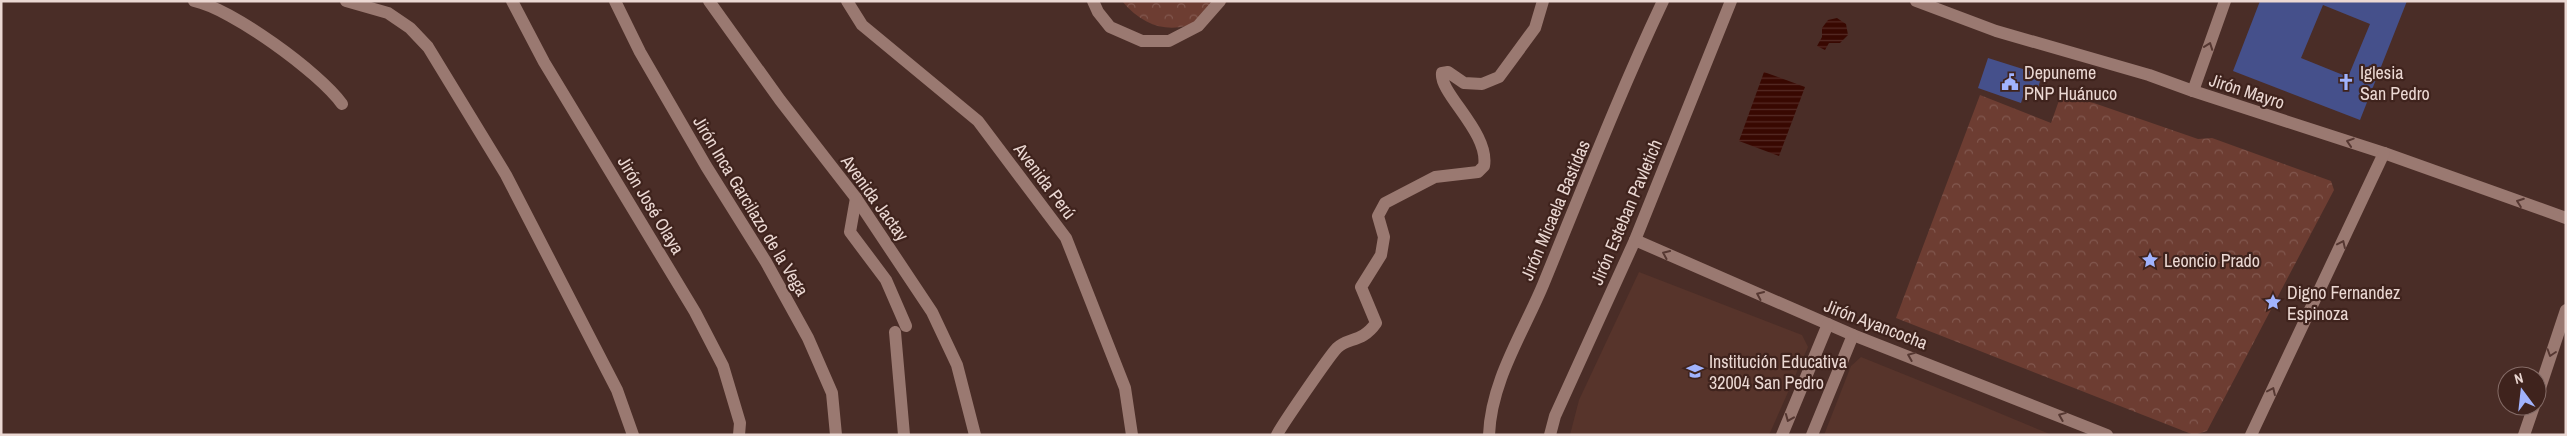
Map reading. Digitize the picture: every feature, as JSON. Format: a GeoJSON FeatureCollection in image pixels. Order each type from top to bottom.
{"type":"FeatureCollection","features":[{"type":"Feature","properties":{"kind":"street"},"geometry":{"type":"LineString","coordinates":[[194,1],[207,4],[237,21],[288,56],[298,60],[332,89],[342,104]]}},
{"type":"Feature","properties":{"kind":"street"},"geometry":{"type":"LineString","coordinates":[[346,1],[388,13],[410,28],[428,47],[506,175],[616,390],[633,435]]}},
{"type":"Feature","properties":{"kind":"street","name":"Jirón José Olaya"},"geometry":{"type":"LineString","coordinates":[[512,1],[544,62],[695,312],[723,366],[740,423],[739,435]]}},
{"type":"Feature","properties":{"kind":"street","name":"Jirón Inca Garcilazo de la Vega"},"geometry":{"type":"LineString","coordinates":[[615,1],[645,60],[706,166],[766,262],[808,338],[832,393],[836,435]]}},
{"type":"Feature","properties":{"kind":"street","name":"Avenida Jactay"},"geometry":{"type":"LineString","coordinates":[[709,1],[780,100],[856,198],[932,312],[957,365],[975,435]]}},
{"type":"Feature","properties":{"kind":"street","name":"Avenida Perú"},"geometry":{"type":"LineString","coordinates":[[847,1],[862,25],[978,121],[1066,238],[1125,388],[1132,435]]}},
{"type":"Feature","properties":{"kind":"street"},"geometry":{"type":"LineString","coordinates":[[1092,1],[1110,27],[1142,41],[1169,41],[1198,26],[1220,1]]}},
{"type":"Feature","properties":{"kind":"street"},"geometry":{"type":"LineString","coordinates":[[1277,435],[1338,346],[1360,338],[1370,331],[1376,322],[1361,287],[1381,255],[1384,237],[1378,222],[1379,211],[1384,203],[1435,177],[1478,172],[1484,166],[1484,153],[1478,135],[1445,84],[1442,73],[1448,72],[1464,83],[1482,84],[1499,77],[1535,28],[1543,1]]}},
{"type":"Feature","properties":{"kind":"street","name":"Jirón Micaela Bastidas"},"geometry":{"type":"LineString","coordinates":[[1490,435],[1490,424],[1505,367],[1538,297],[1663,1]]}},
{"type":"Feature","properties":{"kind":"street","name":"Jirón Esteban Pavletich"},"geometry":{"type":"LineString","coordinates":[[1550,435],[1555,416],[1634,240],[1731,1]]}},
{"type":"Feature","properties":{"kind":"street","name":"Jirón Mayro"},"geometry":{"type":"LineString","coordinates":[[1916,1],[1996,31],[2149,74],[2193,91],[2384,153],[2566,218]]}},
{"type":"Feature","properties":{"kind":"street"},"geometry":{"type":"LineString","coordinates":[[2193,91],[2225,1]]}},
{"type":"Feature","properties":{"kind":"street"},"geometry":{"type":"LineString","coordinates":[[2251,435],[2384,153]]}},
{"type":"Feature","properties":{"kind":"street"},"geometry":{"type":"LineString","coordinates":[[856,198],[850,232],[886,280],[900,329],[904,435]]}},
{"type":"Feature","properties":{"kind":"street","name":"Jirón Ayancocha"},"geometry":{"type":"LineString","coordinates":[[1634,240],[1853,335],[2107,435]]}},
{"type":"Feature","properties":{"kind":"street"},"geometry":{"type":"LineString","coordinates":[[2547,367],[2566,310]]}},
{"type":"Feature","properties":{"kind":"street"},"geometry":{"type":"LineString","coordinates":[[1782,435],[1828,324]]}},
{"type":"Feature","properties":{"kind":"street"},"geometry":{"type":"LineString","coordinates":[[1812,435],[1853,335]]}},
{"type":"Feature","properties":{"kind":"street"},"geometry":{"type":"LineString","coordinates":[[2524,435],[2531,416]]}},
{"type":"Feature","properties":{"kind":"shaded area"},"geometry":{"type":"Polygon","coordinates":[[[1837,18],[1846,24],[1848,35],[1840,43],[1829,43],[1825,50],[1817,46],[1822,37],[1822,28],[1828,20],[1837,18]]]}},
{"type":"Feature","properties":{"kind":"shaded area"},"geometry":{"type":"Polygon","coordinates":[[[1764,72],[1805,87],[1779,156],[1739,141],[1764,72]]]}},
{"type":"Feature","properties":{"kind":"shaded area","name":"Institución Educativa 32004 San Pedro"},"geometry":{"type":"Polygon","coordinates":[[[1639,272],[1802,335],[1808,347],[1769,435],[1570,435],[1579,400],[1639,272]]]}},
{"type":"Feature","properties":{"kind":"shaded area"},"geometry":{"type":"Polygon","coordinates":[[[1861,357],[2052,435],[1824,435],[1851,366],[1861,357]]]}},
{"type":"Feature","properties":{"kind":"green space"},"geometry":{"type":"Polygon","coordinates":[[[1122,1],[1228,1],[1202,20],[1175,28],[1161,27],[1147,22],[1134,14],[1122,1]]]}},
{"type":"Feature","properties":{"kind":"green space"},"geometry":{"type":"Polygon","coordinates":[[[2062,92],[2198,139],[2212,138],[2331,181],[2334,190],[2207,431],[2194,435],[1896,318],[1980,95],[2051,123],[2062,92]]]}},
{"type":"Feature","properties":{"kind":"building"},"geometry":{"type":"Polygon","coordinates":[[[2260,1],[2407,1],[2360,120],[2233,71],[2260,1]],[[2323,5],[2301,58],[2348,77],[2370,24],[2323,5]]]}},
{"type":"Feature","properties":{"kind":"building","name":"Depuneme PNP Huánuco"},"geometry":{"type":"Polygon","coordinates":[[[1988,58],[2042,75],[2036,94],[2025,90],[2021,103],[1978,88],[1988,58]]]}},
{"type":"Feature","properties":{"kind":"place","name":"Depuneme PNP Huánuco"},"geometry":{"type":"Point","coordinates":[2010,82]}},
{"type":"Feature","properties":{"kind":"place","name":"Iglesia San Pedro"},"geometry":{"type":"Point","coordinates":[2346,82]}},
{"type":"Feature","properties":{"kind":"place","name":"Leoncio Prado"},"geometry":{"type":"Point","coordinates":[2150,260]}},
{"type":"Feature","properties":{"kind":"place","name":"Digno Fernandez Espinoza"},"geometry":{"type":"Point","coordinates":[2273,302]}},
{"type":"Feature","properties":{"kind":"place","name":"Institución Educativa 32004 San Pedro"},"geometry":{"type":"Point","coordinates":[1695,371]}}]}
